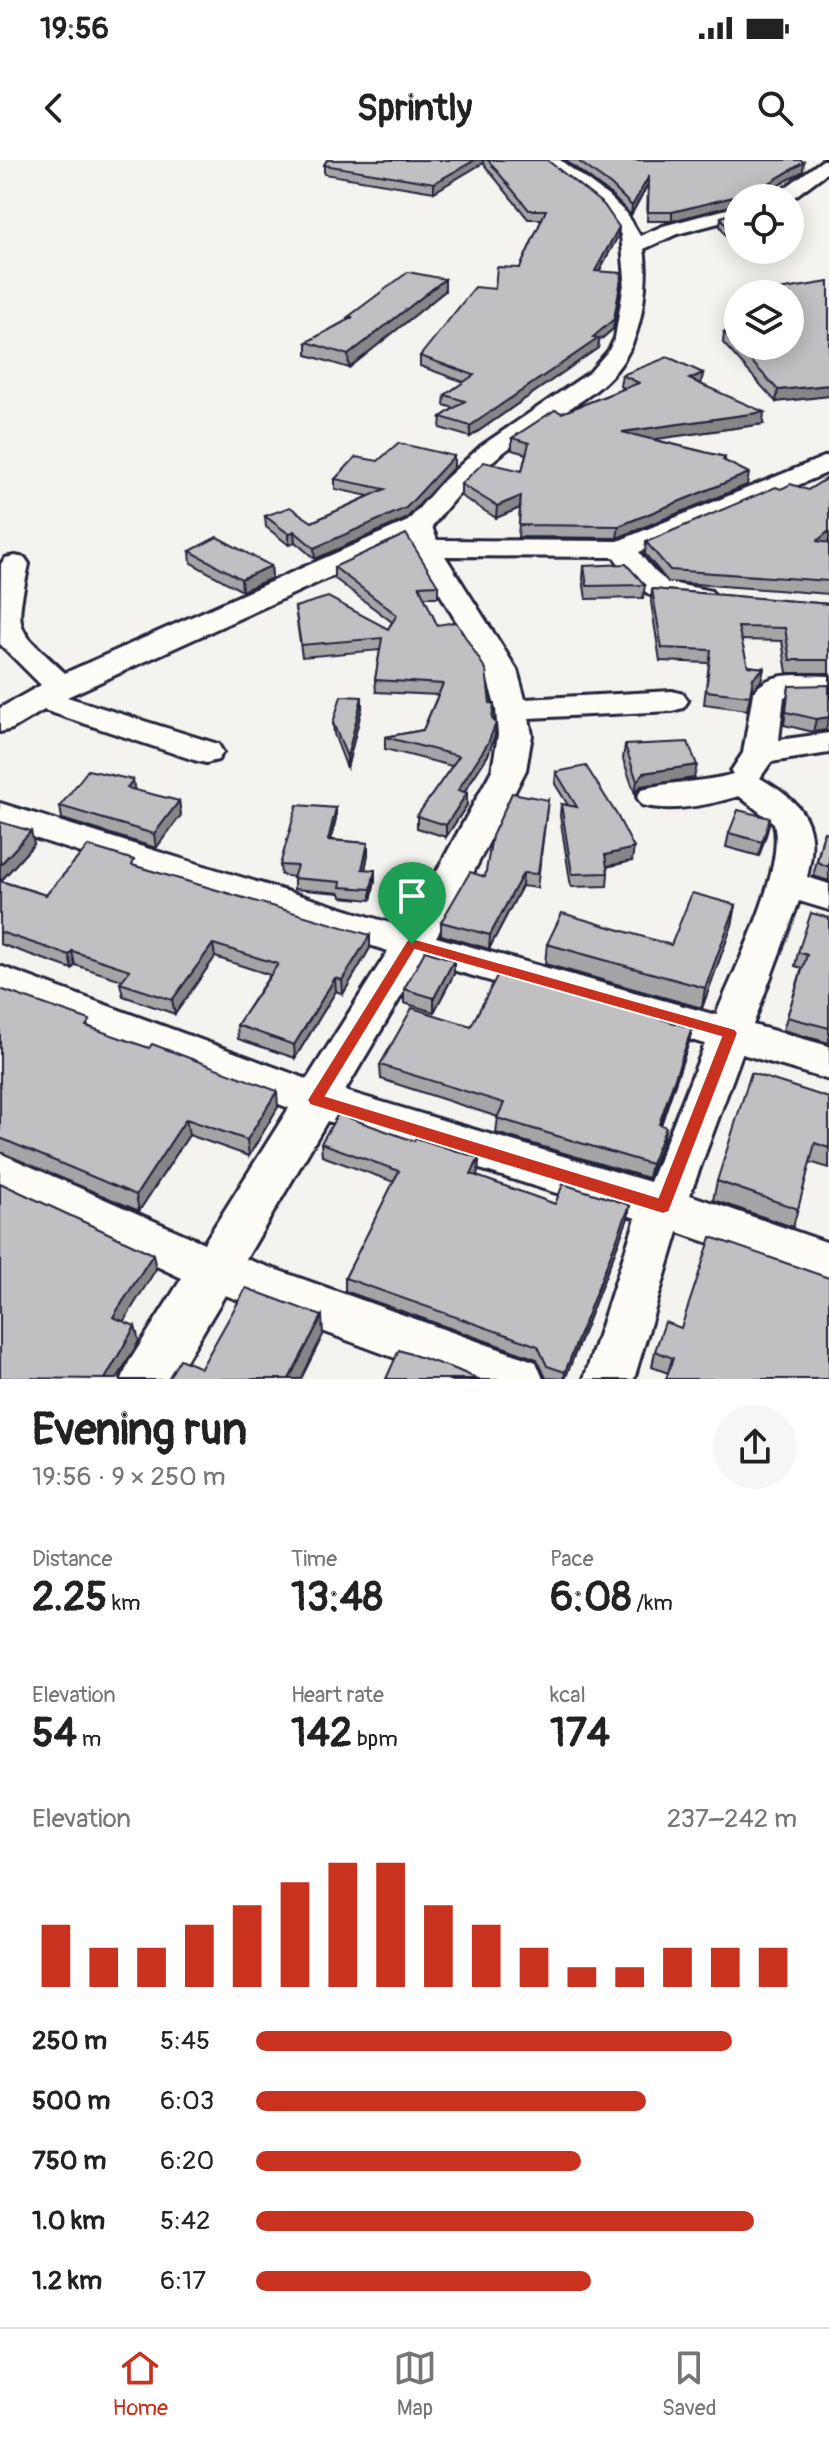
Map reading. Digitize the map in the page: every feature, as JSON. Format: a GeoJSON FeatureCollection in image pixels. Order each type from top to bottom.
{"type":"FeatureCollection","features":[{"type":"Feature","properties":{"kind":"street"},"geometry":{"type":"LineString","coordinates":[[147,1379],[454,875],[509,770],[515,735],[512,709],[501,670],[422,537],[429,510],[509,436],[606,370],[630,330],[636,282],[628,228],[618,215],[564,175],[550,160]]}},
{"type":"Feature","properties":{"kind":"street"},"geometry":{"type":"LineString","coordinates":[[796,160],[811,175]]}},
{"type":"Feature","properties":{"kind":"street"},"geometry":{"type":"LineString","coordinates":[[802,184],[829,164]]}},
{"type":"Feature","properties":{"kind":"street"},"geometry":{"type":"LineString","coordinates":[[633,246],[670,230],[724,216]]}},
{"type":"Feature","properties":{"kind":"street"},"geometry":{"type":"LineString","coordinates":[[23,705],[221,613],[422,537],[622,549],[829,463]]}},
{"type":"Feature","properties":{"kind":"street"},"geometry":{"type":"LineString","coordinates":[[622,549],[649,585],[660,593],[731,598]]}},
{"type":"Feature","properties":{"kind":"street"},"geometry":{"type":"LineString","coordinates":[[15,564],[3,616],[23,705]]}},
{"type":"Feature","properties":{"kind":"street"},"geometry":{"type":"LineString","coordinates":[[609,1379],[663,1206],[787,884],[797,849],[790,815],[772,799],[751,768],[769,693],[782,685],[829,686]]}},
{"type":"Feature","properties":{"kind":"street"},"geometry":{"type":"LineString","coordinates":[[512,709],[626,700],[672,701]]}},
{"type":"Feature","properties":{"kind":"street"},"geometry":{"type":"LineString","coordinates":[[23,705],[206,752]]}},
{"type":"Feature","properties":{"kind":"street"},"geometry":{"type":"LineString","coordinates":[[654,797],[709,793],[751,768],[829,743]]}},
{"type":"Feature","properties":{"kind":"street"},"geometry":{"type":"LineString","coordinates":[[0,815],[412,944],[829,1063]]}},
{"type":"Feature","properties":{"kind":"street"},"geometry":{"type":"LineString","coordinates":[[787,884],[829,897]]}},
{"type":"Feature","properties":{"kind":"street"},"geometry":{"type":"LineString","coordinates":[[0,981],[315,1100],[663,1206],[829,1264]]}},
{"type":"Feature","properties":{"kind":"street"},"geometry":{"type":"LineString","coordinates":[[0,1172],[212,1269],[518,1379]]}},
{"type":"Feature","properties":{"kind":"building"},"geometry":{"type":"Polygon","coordinates":[[[327,160],[475,160],[434,183],[324,165],[327,160]]]}},
{"type":"Feature","properties":{"kind":"building"},"geometry":{"type":"Polygon","coordinates":[[[488,160],[547,160],[604,205],[619,227],[595,271],[622,273],[614,319],[593,337],[599,338],[470,426],[441,417],[465,401],[445,395],[474,375],[420,356],[475,287],[495,289],[497,267],[520,268],[546,210],[529,210],[488,160]]]}},
{"type":"Feature","properties":{"kind":"building"},"geometry":{"type":"Polygon","coordinates":[[[577,160],[804,162],[768,184],[724,184],[724,199],[672,212],[648,212],[649,176],[632,206],[611,185],[577,160]]]}},
{"type":"Feature","properties":{"kind":"building"},"geometry":{"type":"Polygon","coordinates":[[[408,272],[445,279],[348,355],[307,342],[353,317],[348,317],[408,272]]]}},
{"type":"Feature","properties":{"kind":"building"},"geometry":{"type":"Polygon","coordinates":[[[829,282],[829,385],[778,390],[750,360],[804,360],[804,286],[829,282]]]}},
{"type":"Feature","properties":{"kind":"building"},"geometry":{"type":"Polygon","coordinates":[[[668,357],[703,373],[689,379],[764,412],[622,432],[725,457],[723,460],[749,473],[619,526],[519,525],[521,496],[497,506],[461,484],[484,462],[522,471],[529,443],[512,438],[555,410],[562,413],[639,383],[622,375],[668,357]]]}},
{"type":"Feature","properties":{"kind":"building"},"geometry":{"type":"Polygon","coordinates":[[[398,443],[454,456],[406,508],[314,548],[294,531],[289,534],[265,516],[290,507],[312,522],[385,489],[335,479],[356,457],[378,461],[398,443]]]}},
{"type":"Feature","properties":{"kind":"building"},"geometry":{"type":"Polygon","coordinates":[[[829,477],[829,531],[817,541],[829,543],[829,581],[670,570],[646,542],[776,487],[781,489],[791,484],[808,490],[829,477]]]}},
{"type":"Feature","properties":{"kind":"building"},"geometry":{"type":"Polygon","coordinates":[[[406,534],[438,585],[419,586],[437,625],[456,622],[486,670],[490,703],[494,704],[492,719],[496,723],[488,743],[458,790],[467,793],[446,825],[417,816],[459,756],[385,737],[423,730],[443,684],[375,680],[382,638],[301,645],[295,607],[328,597],[388,629],[397,615],[334,567],[406,534]]]}},
{"type":"Feature","properties":{"kind":"building"},"geometry":{"type":"Polygon","coordinates":[[[217,537],[271,566],[241,579],[190,551],[217,537]]]}},
{"type":"Feature","properties":{"kind":"building"},"geometry":{"type":"Polygon","coordinates":[[[626,564],[645,585],[587,586],[584,566],[626,564]]]}},
{"type":"Feature","properties":{"kind":"building"},"geometry":{"type":"Polygon","coordinates":[[[652,589],[829,604],[829,660],[790,660],[785,628],[738,627],[748,666],[764,668],[753,678],[750,696],[706,691],[711,650],[662,648],[652,589]]]}},
{"type":"Feature","properties":{"kind":"building"},"geometry":{"type":"Polygon","coordinates":[[[829,685],[829,717],[816,719],[786,712],[789,686],[829,685]]]}},
{"type":"Feature","properties":{"kind":"building"},"geometry":{"type":"Polygon","coordinates":[[[341,696],[362,697],[347,757],[333,723],[341,696]]]}},
{"type":"Feature","properties":{"kind":"building"},"geometry":{"type":"Polygon","coordinates":[[[688,742],[697,765],[643,773],[637,781],[625,745],[688,742]]]}},
{"type":"Feature","properties":{"kind":"building"},"geometry":{"type":"Polygon","coordinates":[[[586,766],[634,848],[605,855],[608,873],[572,874],[561,804],[577,807],[556,772],[586,766]]]}},
{"type":"Feature","properties":{"kind":"building"},"geometry":{"type":"Polygon","coordinates":[[[88,770],[133,780],[127,788],[179,801],[154,834],[60,806],[88,770]]]}},
{"type":"Feature","properties":{"kind":"building"},"geometry":{"type":"Polygon","coordinates":[[[512,793],[548,800],[538,874],[523,873],[490,935],[441,922],[470,872],[485,877],[492,836],[512,793]]]}},
{"type":"Feature","properties":{"kind":"building"},"geometry":{"type":"Polygon","coordinates":[[[297,805],[336,808],[328,840],[368,843],[362,869],[375,870],[371,889],[340,887],[341,882],[293,878],[297,866],[280,865],[297,805]]]}},
{"type":"Feature","properties":{"kind":"building"},"geometry":{"type":"Polygon","coordinates":[[[738,810],[770,818],[762,842],[729,833],[738,810]]]}},
{"type":"Feature","properties":{"kind":"building"},"geometry":{"type":"Polygon","coordinates":[[[0,822],[31,831],[0,865],[0,822]]]}},
{"type":"Feature","properties":{"kind":"building"},"geometry":{"type":"Polygon","coordinates":[[[824,832],[829,833],[829,867],[817,862],[824,832]]]}},
{"type":"Feature","properties":{"kind":"building"},"geometry":{"type":"Polygon","coordinates":[[[88,846],[134,860],[132,865],[370,935],[342,980],[335,978],[294,1045],[237,1025],[278,964],[213,944],[172,1000],[120,983],[130,970],[72,951],[69,955],[0,932],[0,881],[46,895],[88,846]]]}},
{"type":"Feature","properties":{"kind":"building"},"geometry":{"type":"Polygon","coordinates":[[[692,893],[736,905],[705,988],[547,944],[562,913],[671,945],[692,893]]]}},
{"type":"Feature","properties":{"kind":"building"},"geometry":{"type":"Polygon","coordinates":[[[811,913],[829,918],[829,1028],[787,1017],[807,955],[798,952],[811,913]]]}},
{"type":"Feature","properties":{"kind":"building"},"geometry":{"type":"Polygon","coordinates":[[[425,951],[454,960],[434,998],[404,989],[425,951]]]}},
{"type":"Feature","properties":{"kind":"building"},"geometry":{"type":"Polygon","coordinates":[[[499,972],[692,1028],[659,1124],[666,1127],[651,1164],[497,1118],[504,1103],[380,1065],[412,1008],[471,1026],[499,972]]]}},
{"type":"Feature","properties":{"kind":"building"},"geometry":{"type":"Polygon","coordinates":[[[0,989],[90,1020],[86,1026],[149,1048],[152,1044],[277,1091],[247,1140],[186,1119],[136,1195],[0,1138],[0,989]]]}},
{"type":"Feature","properties":{"kind":"building"},"geometry":{"type":"Polygon","coordinates":[[[751,1073],[829,1098],[829,1148],[815,1143],[798,1209],[717,1181],[751,1073]]]}},
{"type":"Feature","properties":{"kind":"building"},"geometry":{"type":"Polygon","coordinates":[[[338,1114],[414,1141],[416,1138],[479,1158],[471,1174],[555,1204],[563,1184],[630,1205],[565,1372],[547,1366],[538,1346],[345,1278],[399,1171],[321,1143],[338,1114]]]}},
{"type":"Feature","properties":{"kind":"building"},"geometry":{"type":"Polygon","coordinates":[[[0,1183],[153,1254],[113,1317],[135,1326],[105,1379],[0,1378],[0,1183]]]}},
{"type":"Feature","properties":{"kind":"building"},"geometry":{"type":"Polygon","coordinates":[[[711,1237],[829,1278],[829,1379],[666,1379],[673,1358],[655,1351],[665,1322],[681,1328],[711,1237]]]}},
{"type":"Feature","properties":{"kind":"building"},"geometry":{"type":"Polygon","coordinates":[[[246,1288],[322,1316],[289,1379],[168,1379],[180,1359],[201,1368],[246,1288]]]}},
{"type":"Feature","properties":{"kind":"building"},"geometry":{"type":"Polygon","coordinates":[[[399,1350],[455,1369],[478,1379],[386,1379],[399,1350]]]}},
{"type":"Feature","properties":{"kind":"route"},"geometry":{"type":"LineString","coordinates":[[412,944],[730,1033],[663,1206],[315,1100],[412,944]]}}]}
